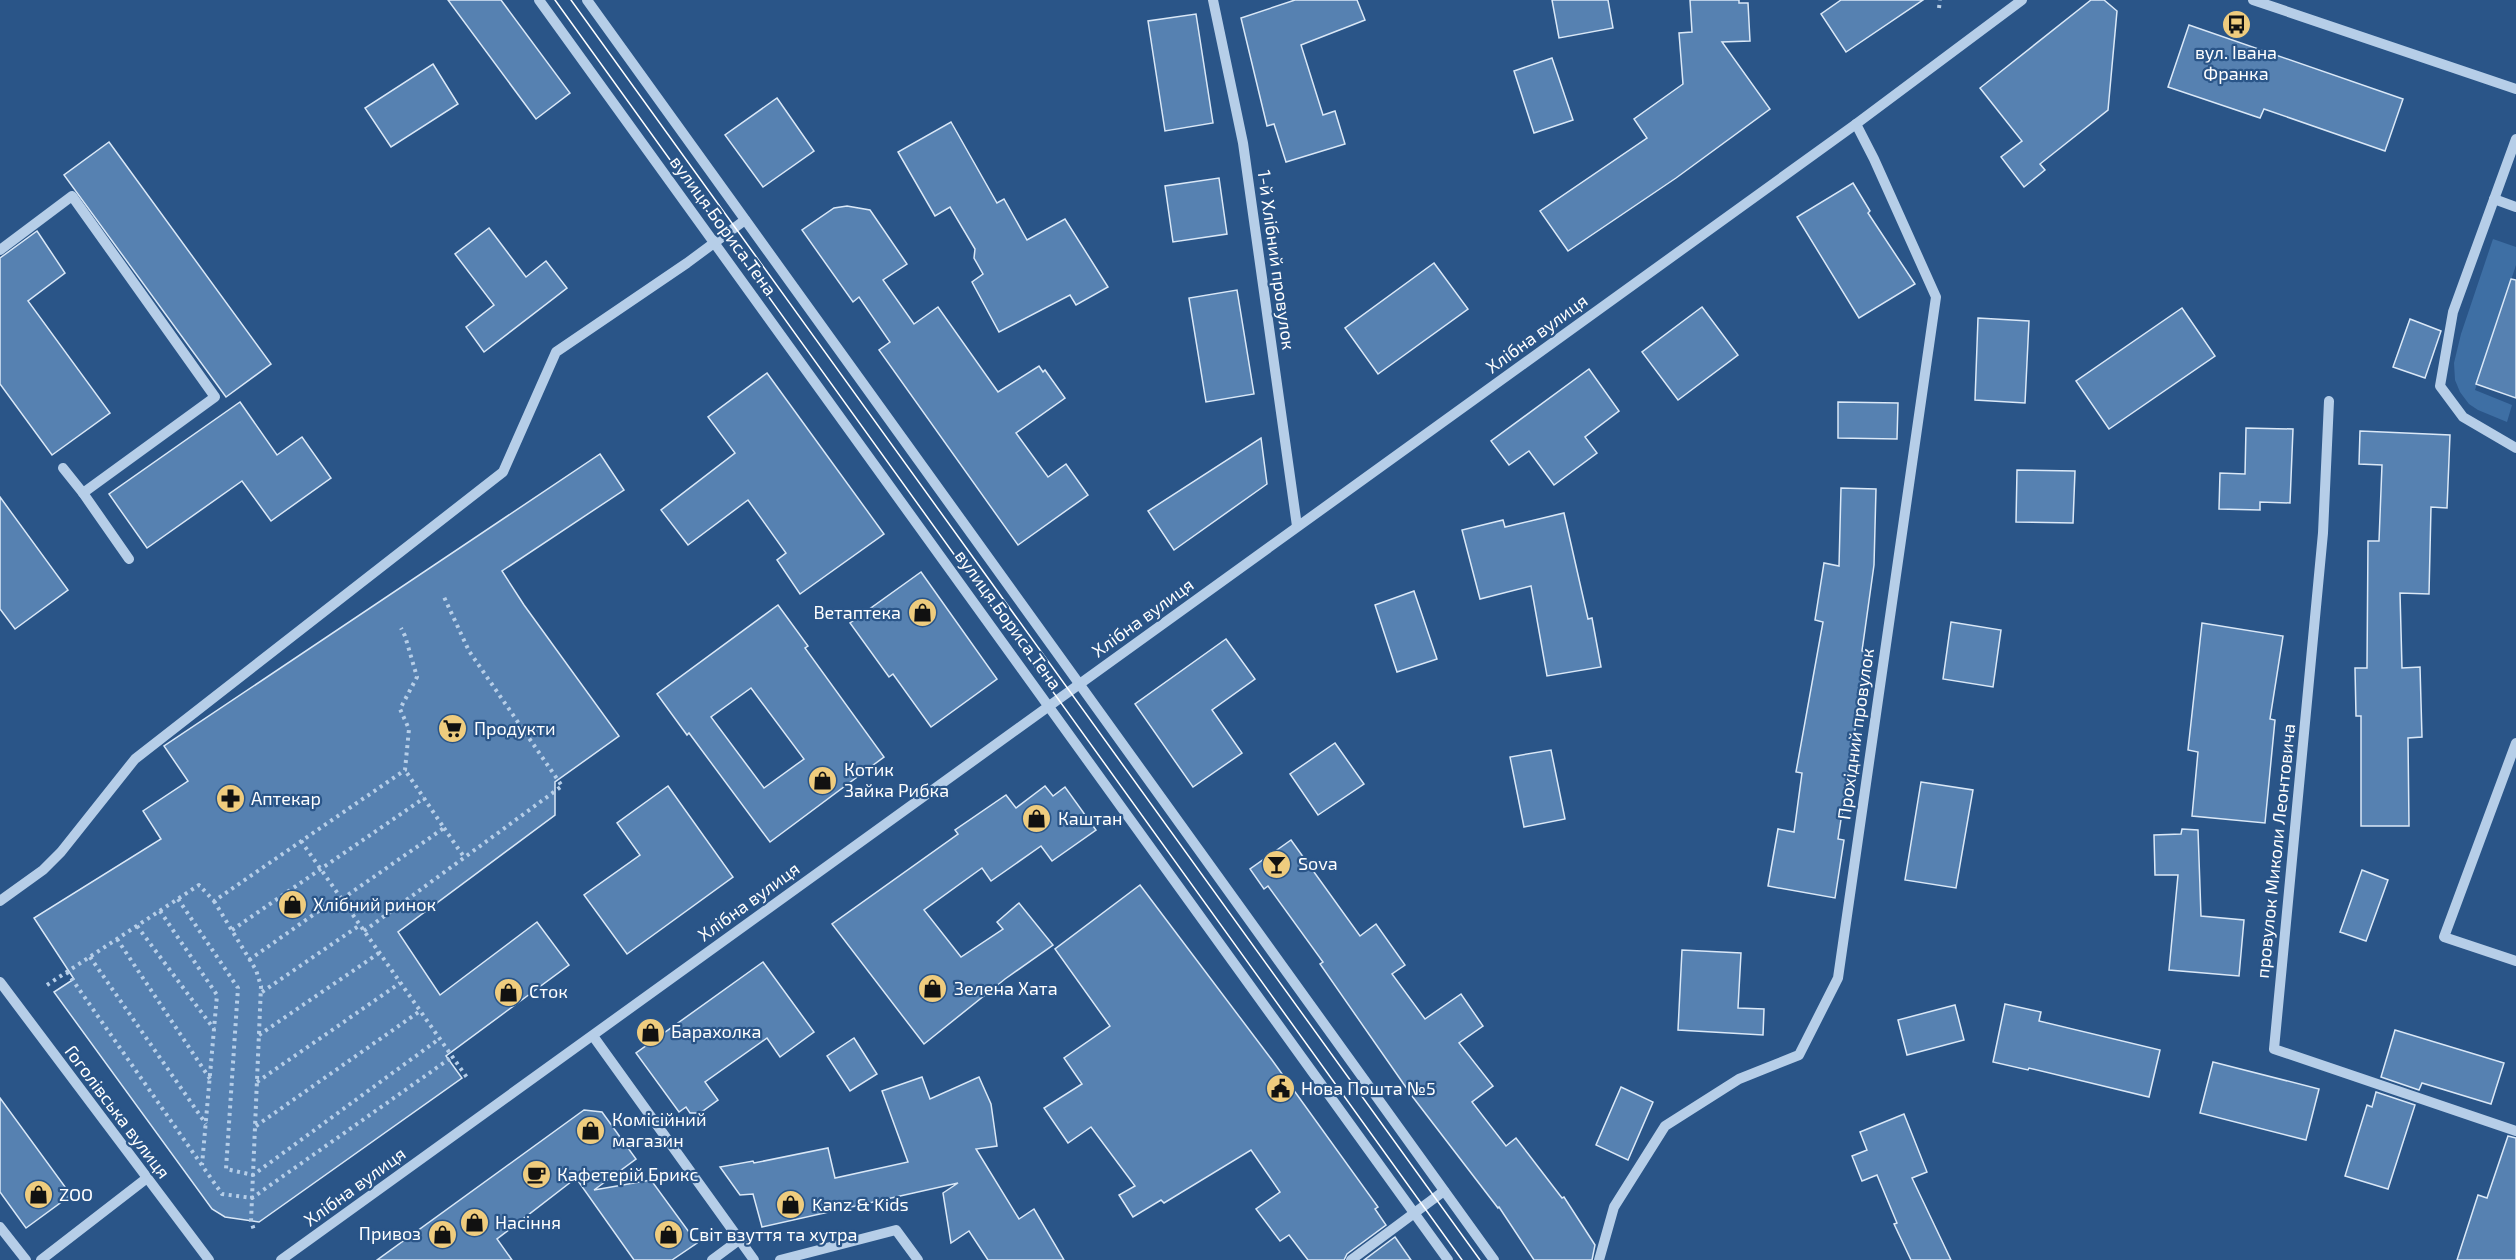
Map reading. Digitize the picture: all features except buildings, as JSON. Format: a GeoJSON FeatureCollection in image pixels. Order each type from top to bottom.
{"type":"FeatureCollection","features":[{"type":"Feature","properties":{"kind":"street","name":"вулиця Бориса Тена"},"geometry":{"type":"LineString","coordinates":[[539,0],[1448,1260]]}},
{"type":"Feature","properties":{"kind":"street","name":"вулиця Бориса Тена"},"geometry":{"type":"LineString","coordinates":[[587,0],[1494,1260]]}},
{"type":"Feature","properties":{"kind":"street","name":"1-й Хлібний провулок"},"geometry":{"type":"LineString","coordinates":[[1213,0],[1243,143],[1297,526]]}},
{"type":"Feature","properties":{"kind":"street","name":"Хлібна вулиця"},"geometry":{"type":"LineString","coordinates":[[281,1260],[1856,124],[2022,0]]}},
{"type":"Feature","properties":{"kind":"street"},"geometry":{"type":"LineString","coordinates":[[2253,0],[2516,89]]}},
{"type":"Feature","properties":{"kind":"street","name":"Прохідний провулок"},"geometry":{"type":"LineString","coordinates":[[1599,1260],[1614,1207],[1665,1126],[1739,1079],[1799,1055],[1838,978],[1936,297],[1856,124]]}},
{"type":"Feature","properties":{"kind":"street"},"geometry":{"type":"LineString","coordinates":[[2516,139],[2453,312],[2440,386],[2463,417],[2516,448]]}},
{"type":"Feature","properties":{"kind":"street"},"geometry":{"type":"LineString","coordinates":[[0,250],[72,196],[215,397],[83,493]]}},
{"type":"Feature","properties":{"kind":"street"},"geometry":{"type":"LineString","coordinates":[[2494,199],[2516,207]]}},
{"type":"Feature","properties":{"kind":"street"},"geometry":{"type":"LineString","coordinates":[[0,901],[43,870],[61,852],[135,759],[503,472],[556,352],[745,220]]}},
{"type":"Feature","properties":{"kind":"street","name":"провулок Миколи Леонтовича"},"geometry":{"type":"LineString","coordinates":[[2329,401],[2324,533],[2274,1048],[2516,1131]]}},
{"type":"Feature","properties":{"kind":"street"},"geometry":{"type":"LineString","coordinates":[[63,468],[129,559]]}},
{"type":"Feature","properties":{"kind":"street"},"geometry":{"type":"LineString","coordinates":[[2516,743],[2444,937],[2516,961]]}},
{"type":"Feature","properties":{"kind":"street","name":"Гоголівська вулиця"},"geometry":{"type":"LineString","coordinates":[[0,982],[209,1260]]}},
{"type":"Feature","properties":{"kind":"street"},"geometry":{"type":"LineString","coordinates":[[593,1036],[754,1260]]}},
{"type":"Feature","properties":{"kind":"street"},"geometry":{"type":"LineString","coordinates":[[41,1260],[147,1179]]}},
{"type":"Feature","properties":{"kind":"street"},"geometry":{"type":"LineString","coordinates":[[1351,1260],[1444,1191]]}},
{"type":"Feature","properties":{"kind":"street"},"geometry":{"type":"LineString","coordinates":[[0,1227],[26,1260]]}},
{"type":"Feature","properties":{"kind":"street"},"geometry":{"type":"LineString","coordinates":[[780,1260],[896,1230],[918,1260]]}},
{"type":"Feature","properties":{"kind":"street"},"geometry":{"type":"LineString","coordinates":[[712,1260],[739,1240]]}},
{"type":"Feature","properties":{"kind":"path"},"geometry":{"type":"LineString","coordinates":[[1939,8],[1940,0]]}},
{"type":"Feature","properties":{"kind":"path"},"geometry":{"type":"LineString","coordinates":[[364,931],[562,786],[469,651],[444,597]]}},
{"type":"Feature","properties":{"kind":"path"},"geometry":{"type":"LineString","coordinates":[[401,628],[417,677],[400,709],[409,729],[405,770],[464,857]]}},
{"type":"Feature","properties":{"kind":"path"},"geometry":{"type":"LineString","coordinates":[[214,901],[405,770]]}},
{"type":"Feature","properties":{"kind":"path"},"geometry":{"type":"LineString","coordinates":[[231,930],[424,798]]}},
{"type":"Feature","properties":{"kind":"path"},"geometry":{"type":"LineString","coordinates":[[249,960],[444,828]]}},
{"type":"Feature","properties":{"kind":"path"},"geometry":{"type":"LineString","coordinates":[[301,841],[468,1079]]}},
{"type":"Feature","properties":{"kind":"path"},"geometry":{"type":"LineString","coordinates":[[47,985],[199,885],[214,901],[256,970],[261,993],[251,1221],[254,1230]]}},
{"type":"Feature","properties":{"kind":"path"},"geometry":{"type":"LineString","coordinates":[[178,899],[238,988],[226,1169],[253,1175],[439,1039]]}},
{"type":"Feature","properties":{"kind":"path"},"geometry":{"type":"LineString","coordinates":[[160,911],[217,995],[202,1166]]}},
{"type":"Feature","properties":{"kind":"path"},"geometry":{"type":"LineString","coordinates":[[261,993],[360,925]]}},
{"type":"Feature","properties":{"kind":"path"},"geometry":{"type":"LineString","coordinates":[[137,926],[214,1030]]}},
{"type":"Feature","properties":{"kind":"path"},"geometry":{"type":"LineString","coordinates":[[117,939],[210,1079]]}},
{"type":"Feature","properties":{"kind":"path"},"geometry":{"type":"LineString","coordinates":[[259,1035],[379,952]]}},
{"type":"Feature","properties":{"kind":"path"},"geometry":{"type":"LineString","coordinates":[[90,957],[206,1125]]}},
{"type":"Feature","properties":{"kind":"path"},"geometry":{"type":"LineString","coordinates":[[67,972],[222,1194],[252,1198],[452,1057]]}},
{"type":"Feature","properties":{"kind":"path"},"geometry":{"type":"LineString","coordinates":[[257,1083],[400,983]]}},
{"type":"Feature","properties":{"kind":"path"},"geometry":{"type":"LineString","coordinates":[[255,1126],[420,1011]]}},
{"type":"Feature","properties":{"kind":"shaded area"},"geometry":{"type":"Polygon","coordinates":[[[2493,239],[2516,247],[2516,265],[2475,390],[2512,405],[2507,422],[2469,404],[2455,380],[2454,363],[2461,334],[2493,239]]]}},
{"type":"Feature","properties":{"kind":"tram line"},"geometry":{"type":"LineString","coordinates":[[555,0],[1462,1260]]}},
{"type":"Feature","properties":{"kind":"tram line"},"geometry":{"type":"LineString","coordinates":[[571,0],[1480,1260]]}},
{"type":"Feature","properties":{"kind":"place","name":"вул. Івана Франка"},"geometry":{"type":"Point","coordinates":[2236,24]}},
{"type":"Feature","properties":{"kind":"place","name":"Ветаптека"},"geometry":{"type":"Point","coordinates":[922,613]}},
{"type":"Feature","properties":{"kind":"place","name":"Продукти"},"geometry":{"type":"Point","coordinates":[453,729]}},
{"type":"Feature","properties":{"kind":"place","name":"Котик Зайка Рибка"},"geometry":{"type":"Point","coordinates":[823,780]}},
{"type":"Feature","properties":{"kind":"place","name":"Аптекар"},"geometry":{"type":"Point","coordinates":[230,799]}},
{"type":"Feature","properties":{"kind":"place","name":"Каштан"},"geometry":{"type":"Point","coordinates":[1037,819]}},
{"type":"Feature","properties":{"kind":"place","name":"Sova"},"geometry":{"type":"Point","coordinates":[1277,864]}},
{"type":"Feature","properties":{"kind":"place","name":"Хлібний ринок"},"geometry":{"type":"Point","coordinates":[292,905]}},
{"type":"Feature","properties":{"kind":"place","name":"Зелена Хата"},"geometry":{"type":"Point","coordinates":[933,989]}},
{"type":"Feature","properties":{"kind":"place","name":"Сток"},"geometry":{"type":"Point","coordinates":[508,992]}},
{"type":"Feature","properties":{"kind":"place","name":"Барахолка"},"geometry":{"type":"Point","coordinates":[650,1032]}},
{"type":"Feature","properties":{"kind":"place","name":"Нова Пошта №5"},"geometry":{"type":"Point","coordinates":[1280,1089]}},
{"type":"Feature","properties":{"kind":"place","name":"Комісійний магазин"},"geometry":{"type":"Point","coordinates":[591,1130]}},
{"type":"Feature","properties":{"kind":"place","name":"Кафетерій Брикс"},"geometry":{"type":"Point","coordinates":[536,1175]}},
{"type":"Feature","properties":{"kind":"place","name":"ZOO"},"geometry":{"type":"Point","coordinates":[38,1195]}},
{"type":"Feature","properties":{"kind":"place","name":"Kanz & Kids"},"geometry":{"type":"Point","coordinates":[791,1205]}},
{"type":"Feature","properties":{"kind":"place","name":"Насіння"},"geometry":{"type":"Point","coordinates":[474,1223]}},
{"type":"Feature","properties":{"kind":"place","name":"Привоз"},"geometry":{"type":"Point","coordinates":[442,1234]}},
{"type":"Feature","properties":{"kind":"place","name":"Світ взуття та хутра"},"geometry":{"type":"Point","coordinates":[668,1235]}}]}
